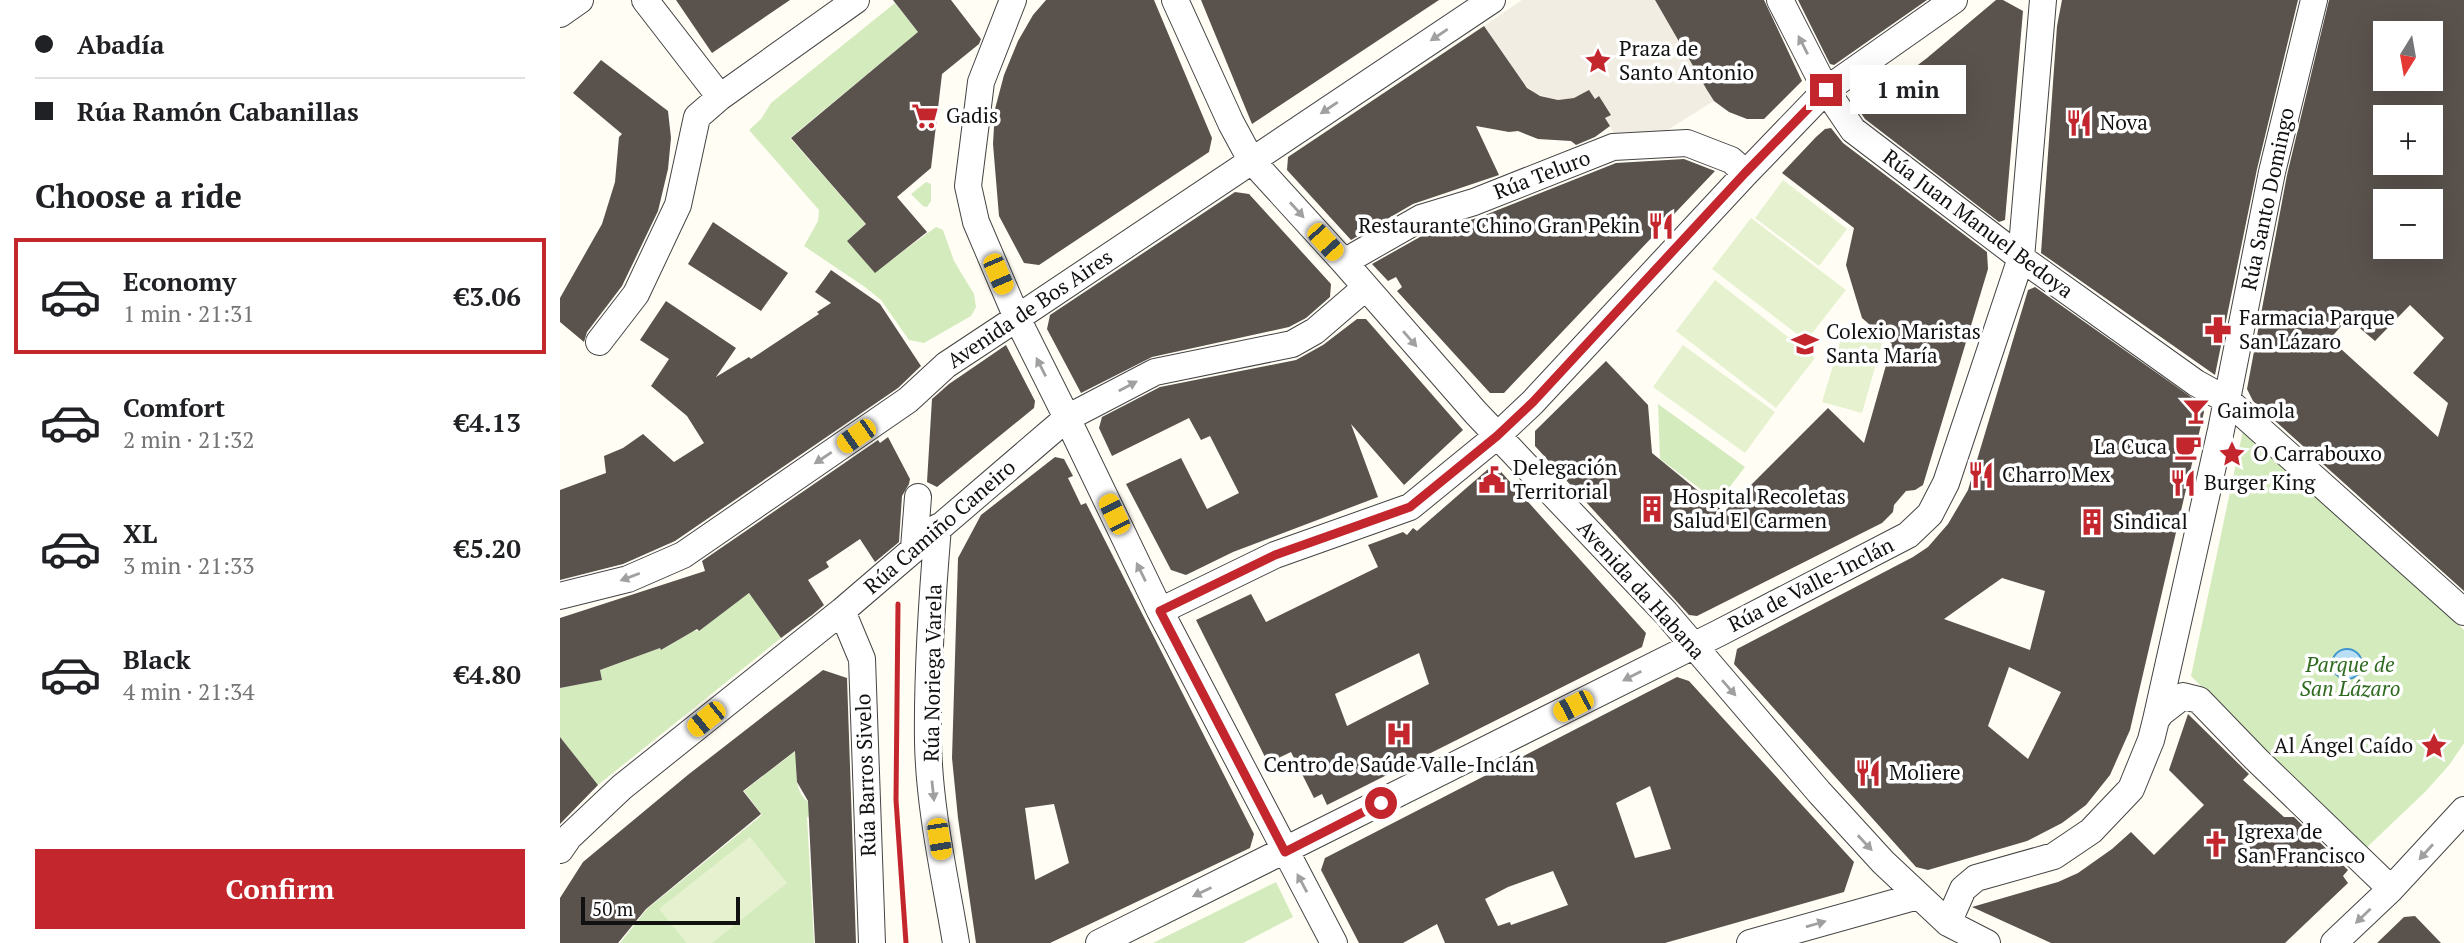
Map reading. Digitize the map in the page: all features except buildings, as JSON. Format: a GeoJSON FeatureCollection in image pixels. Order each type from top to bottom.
{"type":"FeatureCollection","features":[{"type":"Feature","properties":{"kind":"street"},"geometry":{"type":"LineString","coordinates":[[560,14],[580,0]]}},
{"type":"Feature","properties":{"kind":"street"},"geometry":{"type":"LineString","coordinates":[[645,0],[720,97]]}},
{"type":"Feature","properties":{"kind":"street"},"geometry":{"type":"LineString","coordinates":[[599,342],[636,294],[678,205],[697,117],[720,97],[856,0]]}},
{"type":"Feature","properties":{"kind":"street"},"geometry":{"type":"LineString","coordinates":[[1013,0],[981,82],[968,186],[976,222],[1017,318],[1160,611],[1334,943]]}},
{"type":"Feature","properties":{"kind":"street","name":"Avenida da Habana"},"geometry":{"type":"LineString","coordinates":[[1175,0],[1231,123],[1251,160],[1497,436],[1665,612],[1819,792],[1883,862],[1952,931],[1987,943]]}},
{"type":"Feature","properties":{"kind":"street","name":"Avenida de Bos Aires"},"geometry":{"type":"LineString","coordinates":[[560,596],[628,579],[683,555],[914,410],[946,365],[1492,0]]}},
{"type":"Feature","properties":{"kind":"street","name":"Rúa Juan Manuel Bedoya"},"geometry":{"type":"LineString","coordinates":[[1780,0],[1826,90],[1853,130],[2021,258],[2196,383],[2227,400],[2464,612]]}},
{"type":"Feature","properties":{"kind":"street"},"geometry":{"type":"LineString","coordinates":[[1160,611],[1275,555],[1410,507],[1497,436],[1533,402],[1745,173],[1826,90],[1954,0]]}},
{"type":"Feature","properties":{"kind":"street","name":"Rúa de Valle-Inclán"},"geometry":{"type":"LineString","coordinates":[[1099,943],[1693,646],[1908,534],[1930,514],[1946,483],[2021,258],[2043,0]]}},
{"type":"Feature","properties":{"kind":"street","name":"Rúa Santo Domingo"},"geometry":{"type":"LineString","coordinates":[[2227,400],[2272,172],[2314,0]]}},
{"type":"Feature","properties":{"kind":"street","name":"Rúa Teluro"},"geometry":{"type":"LineString","coordinates":[[1344,262],[1421,218],[1474,202],[1613,147],[1687,143],[1731,160],[1745,173]]}},
{"type":"Feature","properties":{"kind":"street","name":"Rúa Camiño Caneiro"},"geometry":{"type":"LineString","coordinates":[[560,850],[569,837],[628,782],[842,611],[1068,418],[1155,372],[1292,344],[1315,331],[1365,288]]}},
{"type":"Feature","properties":{"kind":"street"},"geometry":{"type":"LineString","coordinates":[[1952,931],[1964,889],[1976,878],[2054,856],[2091,831],[2131,789],[2151,740],[2156,720],[2227,400]]}},
{"type":"Feature","properties":{"kind":"street"},"geometry":{"type":"LineString","coordinates":[[914,548],[918,498]]}},
{"type":"Feature","properties":{"kind":"street","name":"Rúa Noriega Varela"},"geometry":{"type":"LineString","coordinates":[[938,527],[932,598],[928,743],[935,813],[956,943]]}},
{"type":"Feature","properties":{"kind":"street","name":"Rúa Barros Sivelo"},"geometry":{"type":"LineString","coordinates":[[842,611],[862,659],[872,943]]}},
{"type":"Feature","properties":{"kind":"street"},"geometry":{"type":"LineString","coordinates":[[2156,720],[2183,696],[2199,700],[2391,889]]}},
{"type":"Feature","properties":{"kind":"street"},"geometry":{"type":"LineString","coordinates":[[2334,943],[2391,889],[2464,810]]}},
{"type":"Feature","properties":{"kind":"street"},"geometry":{"type":"LineString","coordinates":[[1750,943],[1918,896]]}},
{"type":"Feature","properties":{"kind":"green space"},"geometry":{"type":"Polygon","coordinates":[[[895,3],[918,32],[790,138],[866,224],[847,241],[875,272],[936,227],[943,230],[954,261],[974,294],[976,307],[971,316],[924,343],[909,340],[881,300],[804,246],[818,221],[819,210],[749,130],[761,119],[771,103],[895,3]]]}},
{"type":"Feature","properties":{"kind":"green space"},"geometry":{"type":"Polygon","coordinates":[[[1783,180],[1847,229],[1819,266],[1755,218],[1783,180]]]}},
{"type":"Feature","properties":{"kind":"green space"},"geometry":{"type":"Polygon","coordinates":[[[926,182],[931,184],[931,201],[927,207],[911,194],[926,182]]]}},
{"type":"Feature","properties":{"kind":"green space"},"geometry":{"type":"Polygon","coordinates":[[[1751,218],[1846,290],[1806,341],[1712,269],[1751,218]]]}},
{"type":"Feature","properties":{"kind":"green space"},"geometry":{"type":"Polygon","coordinates":[[[1715,280],[1815,358],[1776,408],[1676,331],[1715,280]]]}},
{"type":"Feature","properties":{"kind":"green space"},"geometry":{"type":"Polygon","coordinates":[[[1843,332],[1882,343],[1862,413],[1822,402],[1843,332]]]}},
{"type":"Feature","properties":{"kind":"green space"},"geometry":{"type":"Polygon","coordinates":[[[1683,345],[1775,412],[1745,453],[1653,387],[1683,345]]]}},
{"type":"Feature","properties":{"kind":"green space"},"geometry":{"type":"Polygon","coordinates":[[[1658,404],[1745,467],[1718,502],[1660,459],[1658,404]]]}},
{"type":"Feature","properties":{"kind":"green space","name":"Parque de San Lázaro"},"geometry":{"type":"Polygon","coordinates":[[[2244,426],[2464,630],[2464,743],[2450,764],[2425,792],[2364,850],[2191,676],[2244,426]]]}},
{"type":"Feature","properties":{"kind":"green space"},"geometry":{"type":"Polygon","coordinates":[[[749,593],[781,638],[598,785],[560,737],[560,688],[602,680],[600,670],[660,648],[662,650],[693,631],[699,631],[749,593]]]}},
{"type":"Feature","properties":{"kind":"green space"},"geometry":{"type":"Polygon","coordinates":[[[801,747],[797,771],[798,786],[812,805],[813,817],[807,817],[814,943],[620,943],[647,909],[762,815],[744,791],[801,747]]]}},
{"type":"Feature","properties":{"kind":"green space"},"geometry":{"type":"Polygon","coordinates":[[[750,837],[787,883],[712,943],[687,943],[659,909],[750,837]]]}},
{"type":"Feature","properties":{"kind":"green space"},"geometry":{"type":"Polygon","coordinates":[[[1276,882],[1293,917],[1243,943],[1153,943],[1276,882]]]}},
{"type":"Feature","properties":{"kind":"shaded area","name":"Praza de Santo Antonio"},"geometry":{"type":"Polygon","coordinates":[[[1522,0],[1655,0],[1714,101],[1656,137],[1616,137],[1605,118],[1611,114],[1599,96],[1595,99],[1589,91],[1574,98],[1558,100],[1536,94],[1522,83],[1484,26],[1522,0]]]}},
{"type":"Feature","properties":{"kind":"water"},"geometry":{"type":"Polygon","coordinates":[[[2347,649],[2353,650],[2361,658],[2361,670],[2353,678],[2347,679],[2341,678],[2333,670],[2332,664],[2333,658],[2341,650],[2347,649]]]}},
{"type":"Feature","properties":{"kind":"railway"},"geometry":{"type":"LineString","coordinates":[[898,604],[896,800],[906,943]]}},
{"type":"Feature","properties":{"kind":"place","name":"Praza de Santo Antonio"},"geometry":{"type":"Point","coordinates":[1598,61]}},
{"type":"Feature","properties":{"kind":"place","name":"Gadis"},"geometry":{"type":"Point","coordinates":[925,116]}},
{"type":"Feature","properties":{"kind":"place","name":"Nova"},"geometry":{"type":"Point","coordinates":[2079,123]}},
{"type":"Feature","properties":{"kind":"place","name":"Restaurante Chino Gran Pekin"},"geometry":{"type":"Point","coordinates":[1661,226]}},
{"type":"Feature","properties":{"kind":"place","name":"Farmacia Parque San Lázaro"},"geometry":{"type":"Point","coordinates":[2218,330]}},
{"type":"Feature","properties":{"kind":"place","name":"Colexio Maristas Santa María"},"geometry":{"type":"Point","coordinates":[1805,344]}},
{"type":"Feature","properties":{"kind":"place","name":"Gaimola"},"geometry":{"type":"Point","coordinates":[2196,411]}},
{"type":"Feature","properties":{"kind":"place","name":"La Cuca"},"geometry":{"type":"Point","coordinates":[2188,447]}},
{"type":"Feature","properties":{"kind":"place","name":"O Carrabouxo"},"geometry":{"type":"Point","coordinates":[2232,454]}},
{"type":"Feature","properties":{"kind":"place","name":"Charro Mex"},"geometry":{"type":"Point","coordinates":[1981,475]}},
{"type":"Feature","properties":{"kind":"place","name":"Delegación Territorial"},"geometry":{"type":"Point","coordinates":[1492,480]}},
{"type":"Feature","properties":{"kind":"place","name":"Burger King"},"geometry":{"type":"Point","coordinates":[2183,483]}},
{"type":"Feature","properties":{"kind":"place","name":"Hospital Recoletas Salud El Carmen"},"geometry":{"type":"Point","coordinates":[1652,509]}},
{"type":"Feature","properties":{"kind":"place","name":"Sindical"},"geometry":{"type":"Point","coordinates":[2092,522]}},
{"type":"Feature","properties":{"kind":"place","name":"Centro de Saúde Valle-Inclán"},"geometry":{"type":"Point","coordinates":[1399,734]}},
{"type":"Feature","properties":{"kind":"place","name":"Al Ángel Caído"},"geometry":{"type":"Point","coordinates":[2434,746]}},
{"type":"Feature","properties":{"kind":"place","name":"Moliere"},"geometry":{"type":"Point","coordinates":[1868,773]}},
{"type":"Feature","properties":{"kind":"place","name":"Igrexa de San Francisco"},"geometry":{"type":"Point","coordinates":[2216,844]}},
{"type":"Feature","properties":{"kind":"route"},"geometry":{"type":"LineString","coordinates":[[1381,803],[1285,852],[1160,611],[1275,555],[1410,507],[1497,436],[1533,402],[1745,173],[1826,90]]}}]}
